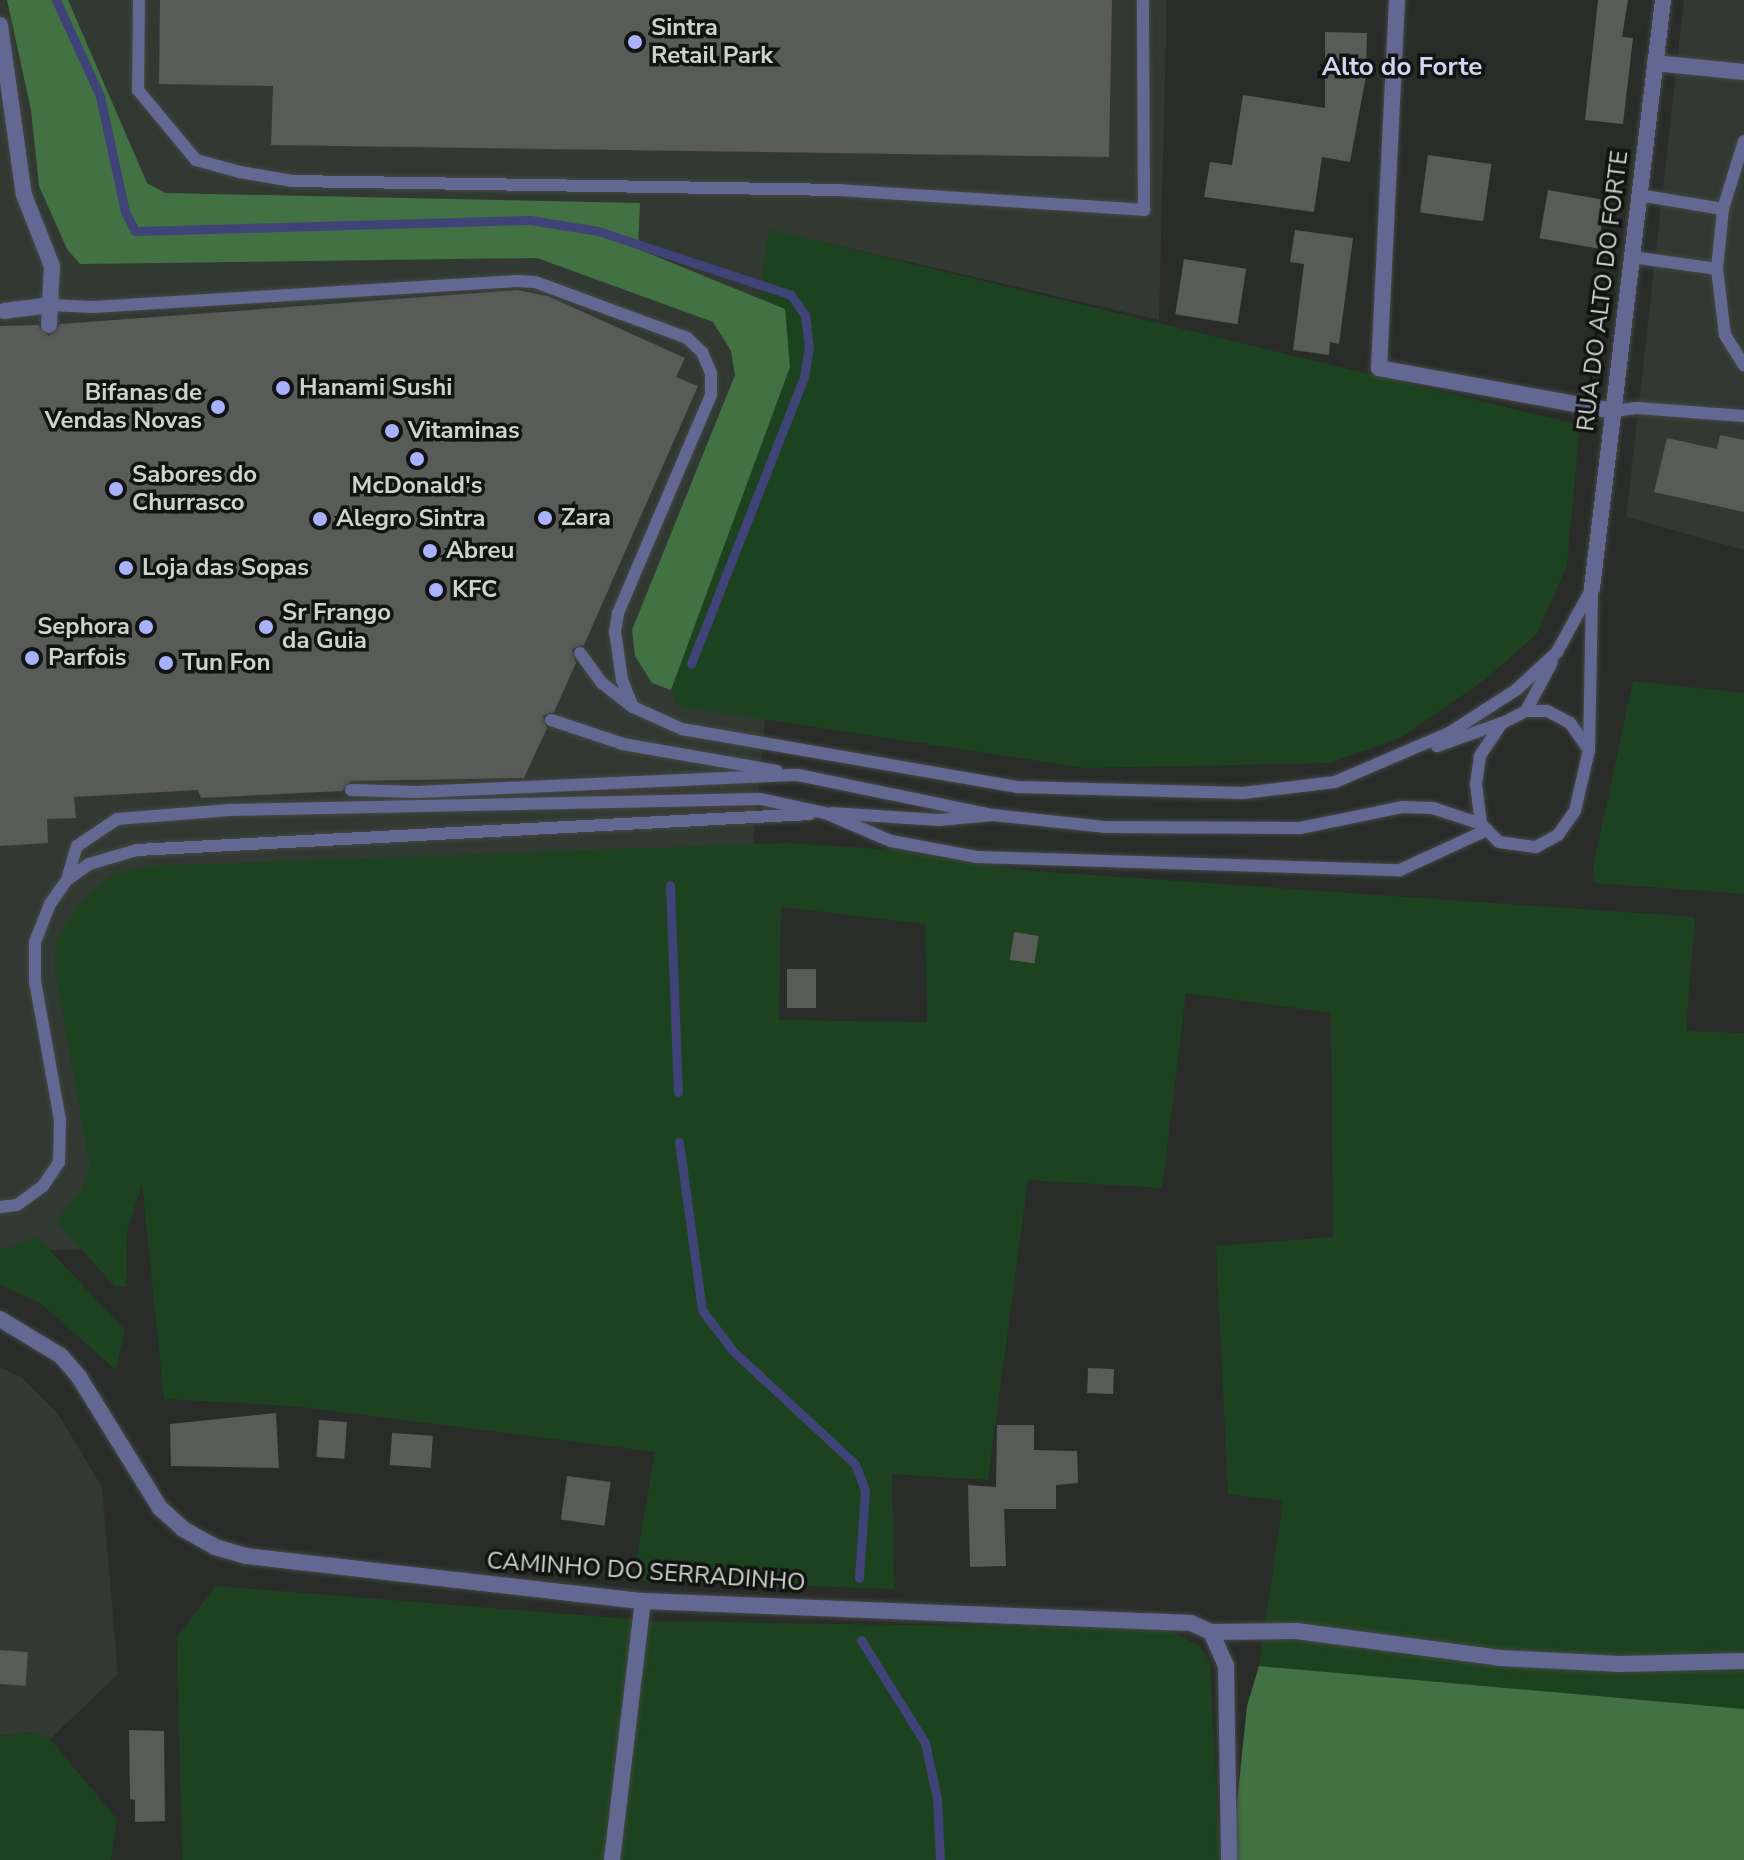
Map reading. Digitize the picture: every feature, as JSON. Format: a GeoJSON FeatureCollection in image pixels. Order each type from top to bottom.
{"type":"FeatureCollection","features":[{"type":"Feature","properties":{"kind":"street"},"geometry":{"type":"LineString","coordinates":[[1397,0],[1379,368],[1613,411]]}},
{"type":"Feature","properties":{"kind":"street","name":"RUA DO ALTO DO FORTE"},"geometry":{"type":"LineString","coordinates":[[1592,588],[1663,0]]}},
{"type":"Feature","properties":{"kind":"street"},"geometry":{"type":"LineString","coordinates":[[0,25],[24,195],[52,266],[49,325]]}},
{"type":"Feature","properties":{"kind":"street"},"geometry":{"type":"LineString","coordinates":[[1655,63],[1744,72]]}},
{"type":"Feature","properties":{"kind":"street"},"geometry":{"type":"LineString","coordinates":[[4,311],[50,305]]}},
{"type":"Feature","properties":{"kind":"street","name":"CAMINHO DO SERRADINHO"},"geometry":{"type":"LineString","coordinates":[[0,1319],[61,1356],[160,1508],[183,1529],[215,1547],[281,1562],[643,1601],[1048,1613],[1191,1623],[1211,1632],[1296,1631],[1500,1658],[1621,1664],[1744,1661]]}},
{"type":"Feature","properties":{"kind":"street"},"geometry":{"type":"LineString","coordinates":[[612,1860],[643,1601]]}},
{"type":"Feature","properties":{"kind":"street"},"geometry":{"type":"LineString","coordinates":[[1211,1632],[1226,1665],[1229,1860]]}},
{"type":"Feature","properties":{"kind":"lane"},"geometry":{"type":"LineString","coordinates":[[139,0],[138,90],[196,160],[240,172],[292,181],[838,190],[1144,210],[1143,0]]}},
{"type":"Feature","properties":{"kind":"lane"},"geometry":{"type":"LineString","coordinates":[[1744,141],[1723,209],[1717,269],[1725,335],[1744,365]]}},
{"type":"Feature","properties":{"kind":"lane"},"geometry":{"type":"LineString","coordinates":[[1639,195],[1723,209]]}},
{"type":"Feature","properties":{"kind":"lane"},"geometry":{"type":"LineString","coordinates":[[1632,257],[1717,269]]}},
{"type":"Feature","properties":{"kind":"lane"},"geometry":{"type":"LineString","coordinates":[[50,305],[93,307],[517,281],[535,282],[687,338],[702,352],[711,373],[711,395],[618,613],[617,659],[633,707]]}},
{"type":"Feature","properties":{"kind":"lane"},"geometry":{"type":"LineString","coordinates":[[1613,411],[1637,408],[1744,416]]}},
{"type":"Feature","properties":{"kind":"lane"},"geometry":{"type":"LineString","coordinates":[[1526,711],[1592,588]]}},
{"type":"Feature","properties":{"kind":"lane"},"geometry":{"type":"LineString","coordinates":[[551,720],[623,744],[798,775],[993,815],[1106,827],[1300,828],[1402,807],[1433,808],[1484,827],[1499,842],[1516,847],[1536,847],[1558,835],[1575,811],[1589,750],[1592,588]]}},
{"type":"Feature","properties":{"kind":"lane"},"geometry":{"type":"LineString","coordinates":[[1364,773],[1483,713],[1557,652]]}},
{"type":"Feature","properties":{"kind":"lane"},"geometry":{"type":"LineString","coordinates":[[580,653],[602,683],[633,707],[682,729],[1018,787],[1243,793],[1335,782],[1502,723],[1526,711],[1547,711],[1570,723],[1589,750]]}},
{"type":"Feature","properties":{"kind":"lane"},"geometry":{"type":"LineString","coordinates":[[1484,827],[1476,784],[1480,756],[1502,723]]}},
{"type":"Feature","properties":{"kind":"lane"},"geometry":{"type":"LineString","coordinates":[[351,790],[417,792],[798,775]]}},
{"type":"Feature","properties":{"kind":"lane"},"geometry":{"type":"LineString","coordinates":[[67,880],[77,846],[117,819],[230,810],[761,799],[825,813],[891,841],[936,850],[1095,864],[1400,870],[1484,827]]}},
{"type":"Feature","properties":{"kind":"lane"},"geometry":{"type":"LineString","coordinates":[[0,1207],[17,1205],[43,1186],[59,1162],[60,1120],[35,981],[35,942],[50,904],[67,880],[89,864],[137,850],[825,813],[939,820],[993,815]]}},
{"type":"Feature","properties":{"kind":"shaded area"},"geometry":{"type":"Polygon","coordinates":[[[0,0],[1167,0],[1159,320],[810,239],[748,902],[140,925],[101,1249],[0,1251],[0,0]]]}},
{"type":"Feature","properties":{"kind":"shaded area"},"geometry":{"type":"Polygon","coordinates":[[[1684,0],[1744,0],[1744,550],[1626,517],[1684,0]]]}},
{"type":"Feature","properties":{"kind":"shaded area"},"geometry":{"type":"Polygon","coordinates":[[[0,1367],[21,1377],[58,1414],[102,1487],[118,1674],[50,1739],[30,1732],[0,1736],[0,1367]]]}},
{"type":"Feature","properties":{"kind":"green space"},"geometry":{"type":"Polygon","coordinates":[[[7,0],[68,0],[147,183],[165,193],[640,203],[638,249],[785,309],[790,367],[671,690],[652,683],[635,656],[632,630],[735,375],[731,351],[713,322],[537,258],[80,264],[67,249],[39,186],[31,110],[7,0]]]}},
{"type":"Feature","properties":{"kind":"green space"},"geometry":{"type":"Polygon","coordinates":[[[769,229],[1580,425],[1567,565],[1537,634],[1483,681],[1400,738],[1329,763],[1085,768],[677,706],[671,690],[789,367],[785,310],[759,295],[769,229]]]}},
{"type":"Feature","properties":{"kind":"green space"},"geometry":{"type":"Polygon","coordinates":[[[1633,681],[1744,693],[1744,894],[1595,883],[1593,867],[1633,681]]]}},
{"type":"Feature","properties":{"kind":"green space"},"geometry":{"type":"Polygon","coordinates":[[[787,843],[895,850],[1020,870],[1695,917],[1686,1031],[1744,1033],[1744,1709],[1259,1666],[1283,1501],[1228,1494],[1216,1246],[1333,1237],[1331,1013],[1186,993],[1162,1188],[1028,1180],[988,1480],[892,1474],[894,1589],[633,1580],[655,1452],[293,1406],[164,1399],[142,1184],[127,1232],[126,1286],[115,1287],[56,1221],[82,1190],[90,1165],[55,972],[56,940],[84,898],[113,874],[150,866],[787,843]],[[781,907],[779,1020],[927,1022],[925,924],[781,907]]]}},
{"type":"Feature","properties":{"kind":"green space"},"geometry":{"type":"Polygon","coordinates":[[[37,1237],[125,1330],[116,1370],[40,1303],[0,1285],[0,1251],[37,1237]]]}},
{"type":"Feature","properties":{"kind":"green space"},"geometry":{"type":"Polygon","coordinates":[[[216,1586],[655,1621],[1168,1629],[1199,1646],[1210,1661],[1220,1860],[182,1860],[177,1637],[216,1586]]]}},
{"type":"Feature","properties":{"kind":"green space"},"geometry":{"type":"Polygon","coordinates":[[[1259,1666],[1744,1709],[1744,1860],[1231,1860],[1247,1706],[1259,1666]]]}},
{"type":"Feature","properties":{"kind":"green space"},"geometry":{"type":"Polygon","coordinates":[[[30,1732],[50,1739],[117,1819],[111,1860],[0,1860],[0,1736],[30,1732]]]}},
{"type":"Feature","properties":{"kind":"building","name":"Sintra Retail Park"},"geometry":{"type":"Polygon","coordinates":[[[160,0],[1112,0],[1109,157],[271,145],[273,86],[159,84],[160,0]]]}},
{"type":"Feature","properties":{"kind":"building"},"geometry":{"type":"Polygon","coordinates":[[[1598,0],[1628,0],[1622,37],[1633,38],[1623,124],[1585,120],[1598,0]]]}},
{"type":"Feature","properties":{"kind":"building"},"geometry":{"type":"Polygon","coordinates":[[[1325,32],[1367,33],[1366,76],[1350,162],[1322,157],[1314,212],[1204,197],[1210,162],[1232,165],[1243,95],[1325,108],[1325,32]]]}},
{"type":"Feature","properties":{"kind":"building"},"geometry":{"type":"Polygon","coordinates":[[[1428,155],[1491,164],[1483,221],[1420,212],[1428,155]]]}},
{"type":"Feature","properties":{"kind":"building"},"geometry":{"type":"Polygon","coordinates":[[[1548,190],[1606,200],[1598,249],[1539,238],[1548,190]]]}},
{"type":"Feature","properties":{"kind":"building"},"geometry":{"type":"Polygon","coordinates":[[[1295,230],[1353,238],[1339,344],[1330,342],[1329,355],[1293,350],[1304,264],[1290,262],[1295,230]]]}},
{"type":"Feature","properties":{"kind":"building"},"geometry":{"type":"Polygon","coordinates":[[[1184,259],[1246,269],[1237,324],[1175,314],[1184,259]]]}},
{"type":"Feature","properties":{"kind":"building","name":"Alegro Sintra"},"geometry":{"type":"Polygon","coordinates":[[[517,290],[548,296],[685,358],[676,377],[698,386],[584,645],[572,649],[576,663],[554,712],[543,716],[547,728],[524,778],[351,781],[342,791],[201,798],[198,790],[74,797],[76,818],[47,819],[48,843],[0,846],[0,326],[38,325],[49,336],[60,324],[517,290]]]}},
{"type":"Feature","properties":{"kind":"building"},"geometry":{"type":"Polygon","coordinates":[[[1720,435],[1744,440],[1744,512],[1654,492],[1667,438],[1717,449],[1720,435]]]}},
{"type":"Feature","properties":{"kind":"building"},"geometry":{"type":"Polygon","coordinates":[[[1014,932],[1039,936],[1034,964],[1010,960],[1014,932]]]}},
{"type":"Feature","properties":{"kind":"building"},"geometry":{"type":"Polygon","coordinates":[[[787,969],[816,969],[816,1008],[787,1008],[787,969]]]}},
{"type":"Feature","properties":{"kind":"building"},"geometry":{"type":"Polygon","coordinates":[[[1088,1368],[1114,1369],[1113,1394],[1087,1393],[1088,1368]]]}},
{"type":"Feature","properties":{"kind":"building"},"geometry":{"type":"Polygon","coordinates":[[[276,1413],[279,1468],[171,1466],[170,1424],[276,1413]]]}},
{"type":"Feature","properties":{"kind":"building"},"geometry":{"type":"Polygon","coordinates":[[[319,1420],[347,1422],[344,1459],[316,1457],[319,1420]]]}},
{"type":"Feature","properties":{"kind":"building"},"geometry":{"type":"Polygon","coordinates":[[[997,1425],[1034,1425],[1034,1450],[1077,1451],[1078,1483],[1056,1485],[1056,1509],[1004,1509],[1006,1566],[970,1567],[968,1485],[996,1487],[997,1425]]]}},
{"type":"Feature","properties":{"kind":"building"},"geometry":{"type":"Polygon","coordinates":[[[392,1433],[433,1436],[431,1468],[390,1465],[392,1433]]]}},
{"type":"Feature","properties":{"kind":"building"},"geometry":{"type":"Polygon","coordinates":[[[567,1476],[611,1482],[604,1526],[561,1520],[567,1476]]]}},
{"type":"Feature","properties":{"kind":"building"},"geometry":{"type":"Polygon","coordinates":[[[0,1650],[28,1652],[26,1686],[0,1684],[0,1650]]]}},
{"type":"Feature","properties":{"kind":"building"},"geometry":{"type":"Polygon","coordinates":[[[129,1730],[164,1731],[165,1821],[135,1822],[135,1800],[130,1799],[129,1730]]]}},
{"type":"Feature","properties":{"kind":"waterway"},"geometry":{"type":"LineString","coordinates":[[56,0],[100,96],[125,212],[135,231],[530,220],[598,231],[791,295],[805,315],[809,346],[804,377],[691,664]]}},
{"type":"Feature","properties":{"kind":"waterway"},"geometry":{"type":"LineString","coordinates":[[670,885],[678,1092]]}},
{"type":"Feature","properties":{"kind":"waterway"},"geometry":{"type":"LineString","coordinates":[[679,1142],[702,1310],[733,1351],[855,1464],[865,1490],[859,1578]]}},
{"type":"Feature","properties":{"kind":"waterway"},"geometry":{"type":"LineString","coordinates":[[861,1640],[925,1743],[937,1799],[940,1860]]}},
{"type":"Feature","properties":{"kind":"place","name":"Sintra Retail Park"},"geometry":{"type":"Point","coordinates":[635,42]}},
{"type":"Feature","properties":{"kind":"place","name":"Hanami Sushi"},"geometry":{"type":"Point","coordinates":[283,388]}},
{"type":"Feature","properties":{"kind":"place","name":"Bifanas de Vendas Novas"},"geometry":{"type":"Point","coordinates":[218,407]}},
{"type":"Feature","properties":{"kind":"place","name":"Vitaminas"},"geometry":{"type":"Point","coordinates":[392,431]}},
{"type":"Feature","properties":{"kind":"place","name":"McDonald's"},"geometry":{"type":"Point","coordinates":[417,459]}},
{"type":"Feature","properties":{"kind":"place","name":"Sabores do Churrasco"},"geometry":{"type":"Point","coordinates":[116,489]}},
{"type":"Feature","properties":{"kind":"place","name":"Zara"},"geometry":{"type":"Point","coordinates":[545,518]}},
{"type":"Feature","properties":{"kind":"place","name":"Alegro Sintra"},"geometry":{"type":"Point","coordinates":[320,519]}},
{"type":"Feature","properties":{"kind":"place","name":"Abreu"},"geometry":{"type":"Point","coordinates":[430,551]}},
{"type":"Feature","properties":{"kind":"place","name":"Loja das Sopas"},"geometry":{"type":"Point","coordinates":[126,568]}},
{"type":"Feature","properties":{"kind":"place","name":"KFC"},"geometry":{"type":"Point","coordinates":[436,590]}},
{"type":"Feature","properties":{"kind":"place","name":"Sephora"},"geometry":{"type":"Point","coordinates":[146,627]}},
{"type":"Feature","properties":{"kind":"place","name":"Sr Frango da Guia"},"geometry":{"type":"Point","coordinates":[266,627]}},
{"type":"Feature","properties":{"kind":"place","name":"Parfois"},"geometry":{"type":"Point","coordinates":[32,658]}},
{"type":"Feature","properties":{"kind":"place","name":"Tun Fon"},"geometry":{"type":"Point","coordinates":[166,663]}},
{"type":"Feature","properties":{"kind":"district","name":"Alto do Forte"},"geometry":{"type":"Point","coordinates":[1402,67]}}]}
